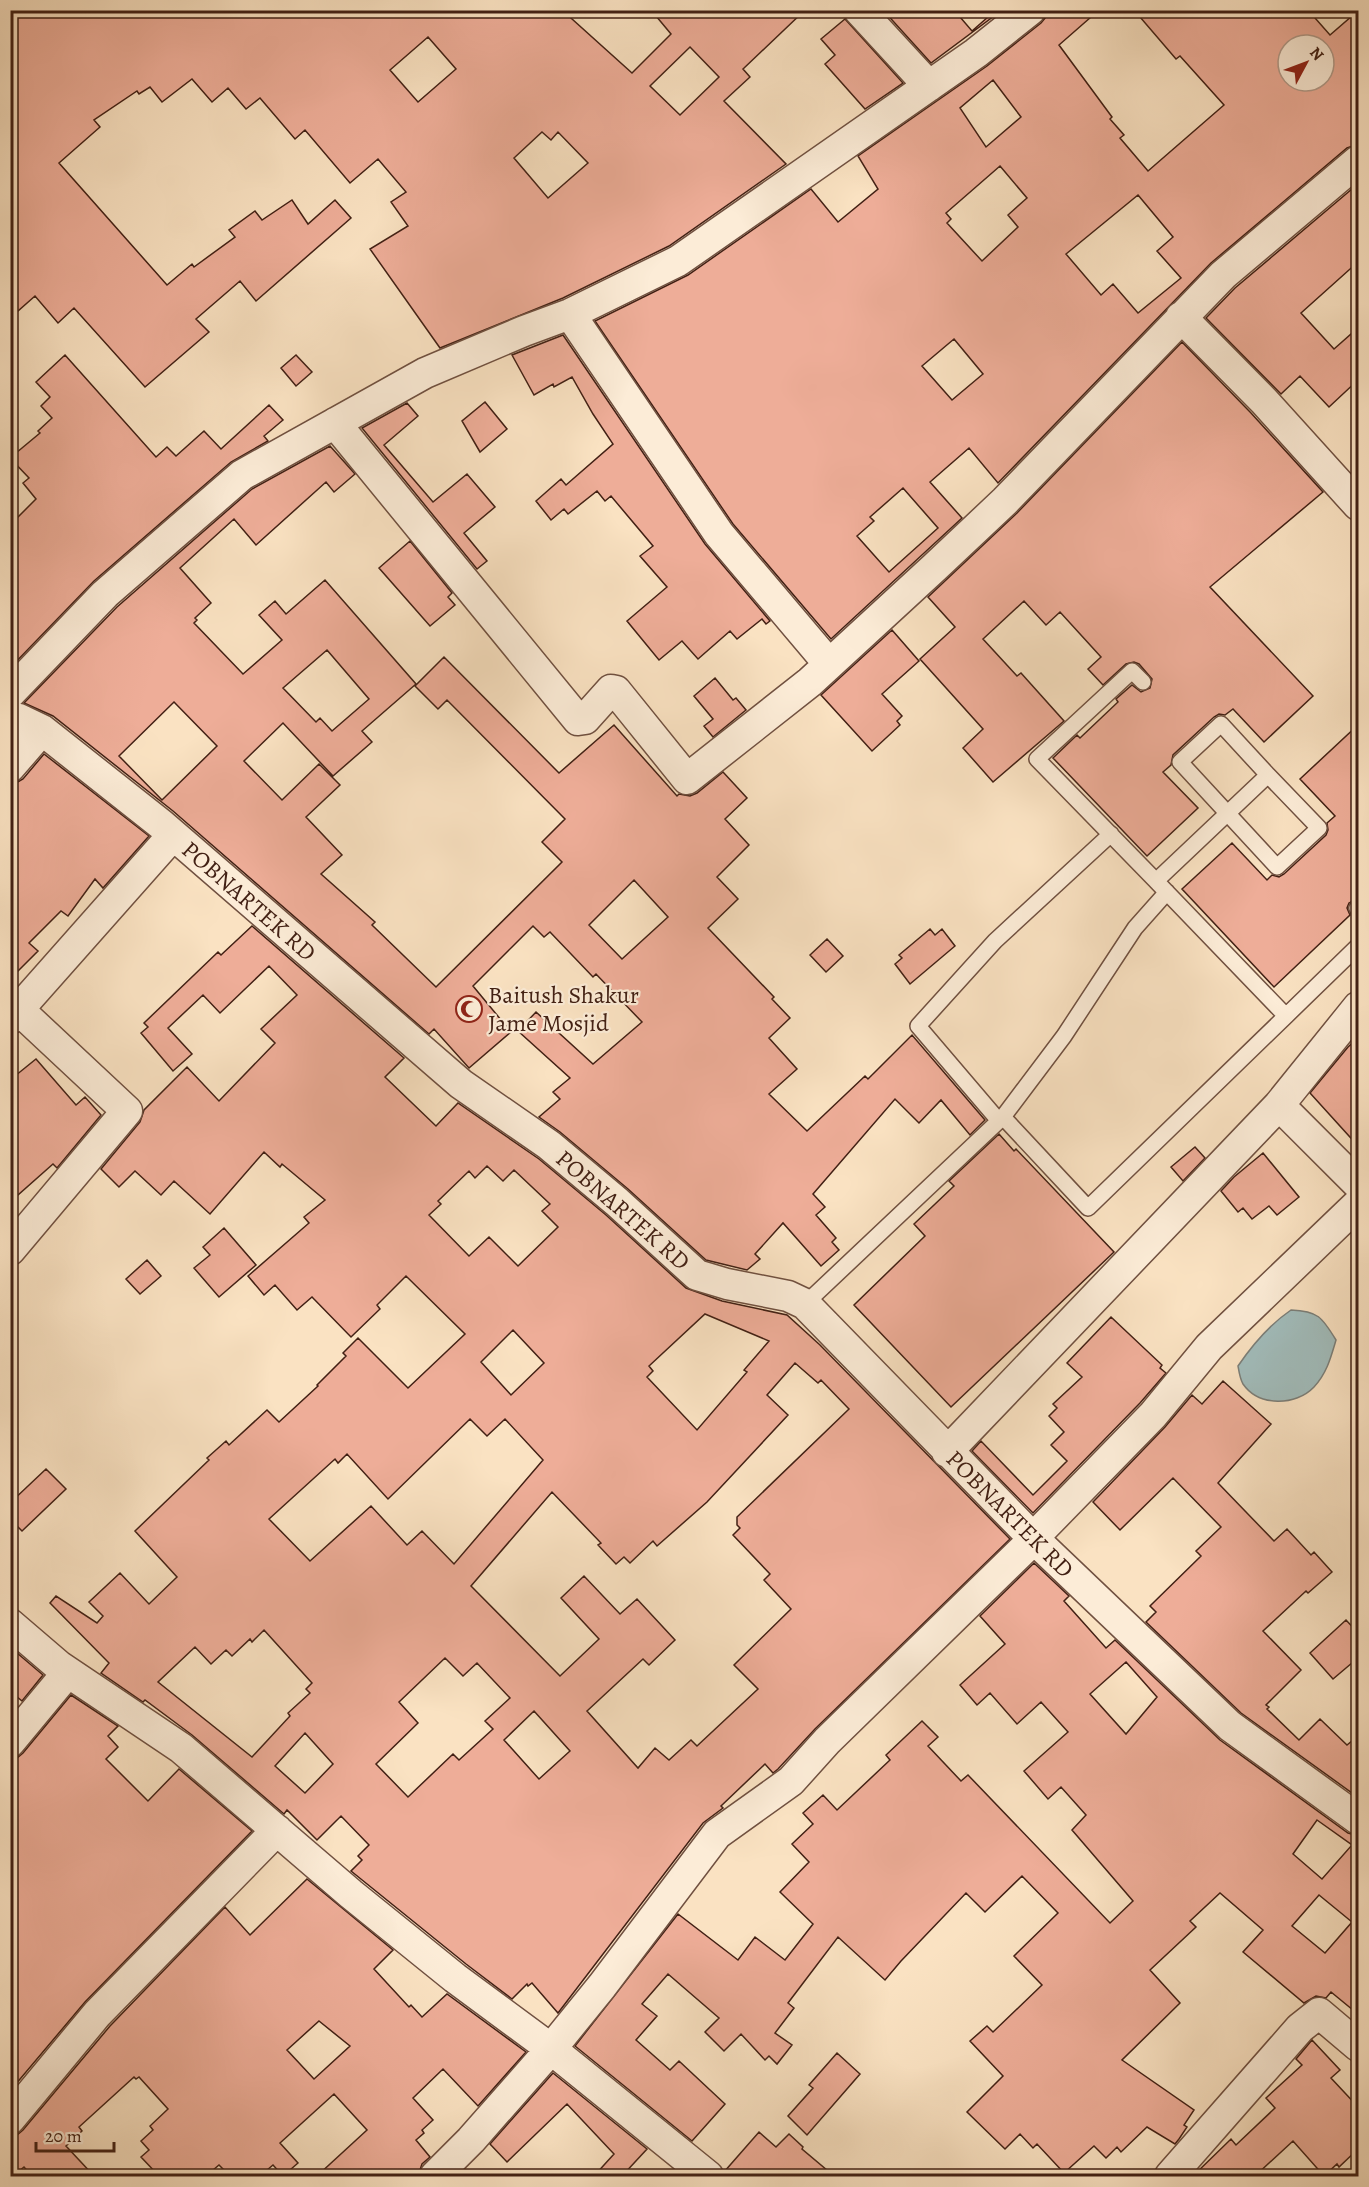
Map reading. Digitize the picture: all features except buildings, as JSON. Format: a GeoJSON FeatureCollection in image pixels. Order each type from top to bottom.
{"type":"FeatureCollection","features":[{"type":"Feature","properties":{"kind":"street"},"geometry":{"type":"LineString","coordinates":[[859,10],[929,86]]}},
{"type":"Feature","properties":{"kind":"street"},"geometry":{"type":"LineString","coordinates":[[10,693],[105,594],[242,475],[425,374],[524,331],[570,314],[678,261],[929,86],[1030,10]]}},
{"type":"Feature","properties":{"kind":"street"},"geometry":{"type":"LineString","coordinates":[[335,423],[578,720],[585,719],[611,690],[616,691],[687,779],[810,682],[1005,501],[1223,274],[1359,161]]}},
{"type":"Feature","properties":{"kind":"street"},"geometry":{"type":"LineString","coordinates":[[570,314],[719,534],[829,664]]}},
{"type":"Feature","properties":{"kind":"street"},"geometry":{"type":"LineString","coordinates":[[1181,317],[1264,401],[1359,505]]}},
{"type":"Feature","properties":{"kind":"street","name":"POBNARTEK RD"},"geometry":{"type":"LineString","coordinates":[[10,718],[19,719],[42,730],[173,835],[461,1084],[566,1159],[697,1275],[727,1284],[788,1296],[805,1304],[946,1452],[1230,1726],[1359,1819]]}},
{"type":"Feature","properties":{"kind":"street"},"geometry":{"type":"LineString","coordinates":[[10,767],[42,730]]}},
{"type":"Feature","properties":{"kind":"street"},"geometry":{"type":"LineString","coordinates":[[10,1250],[128,1111],[15,1014],[173,835]]}},
{"type":"Feature","properties":{"kind":"street"},"geometry":{"type":"LineString","coordinates":[[946,1452],[1279,1105],[1359,1007]]}},
{"type":"Feature","properties":{"kind":"street"},"geometry":{"type":"LineString","coordinates":[[1279,1105],[1359,1184]]}},
{"type":"Feature","properties":{"kind":"street"},"geometry":{"type":"LineString","coordinates":[[435,2176],[471,2140],[551,2049],[609,1977],[717,1834],[791,1781],[835,1732],[1033,1538],[1153,1415],[1209,1347],[1359,1204]]}},
{"type":"Feature","properties":{"kind":"street"},"geometry":{"type":"LineString","coordinates":[[10,1624],[68,1672],[181,1748],[351,1894],[455,1978],[551,2049],[708,2176]]}},
{"type":"Feature","properties":{"kind":"street"},"geometry":{"type":"LineString","coordinates":[[10,1742],[68,1672]]}},
{"type":"Feature","properties":{"kind":"street"},"geometry":{"type":"LineString","coordinates":[[10,2120],[97,2014],[277,1830]]}},
{"type":"Feature","properties":{"kind":"street"},"geometry":{"type":"LineString","coordinates":[[1170,2176],[1300,2028],[1319,2013],[1359,2046]]}},
{"type":"Feature","properties":{"kind":"lane"},"geometry":{"type":"LineString","coordinates":[[1143,682],[1132,671],[1037,759],[1286,1016]]}},
{"type":"Feature","properties":{"kind":"lane"},"geometry":{"type":"LineString","coordinates":[[1221,724],[1268,775],[1319,828],[1277,867],[1180,762],[1221,724]]}},
{"type":"Feature","properties":{"kind":"lane"},"geometry":{"type":"LineString","coordinates":[[1156,881],[1268,775]]}},
{"type":"Feature","properties":{"kind":"lane"},"geometry":{"type":"LineString","coordinates":[[1111,834],[995,941],[918,1026],[1001,1119],[1088,1208],[1359,946]]}},
{"type":"Feature","properties":{"kind":"lane"},"geometry":{"type":"LineString","coordinates":[[805,1304],[1001,1119],[1064,1036],[1135,928],[1167,892]]}},
{"type":"Feature","properties":{"kind":"water"},"geometry":{"type":"Polygon","coordinates":[[[1291,1310],[1313,1314],[1327,1326],[1336,1340],[1330,1359],[1314,1387],[1298,1398],[1278,1401],[1258,1397],[1243,1384],[1238,1366],[1262,1335],[1291,1310]]]}},
{"type":"Feature","properties":{"kind":"place","name":"Baitush Shakur Jame Mosjid"},"geometry":{"type":"Point","coordinates":[469,1009]}}]}
